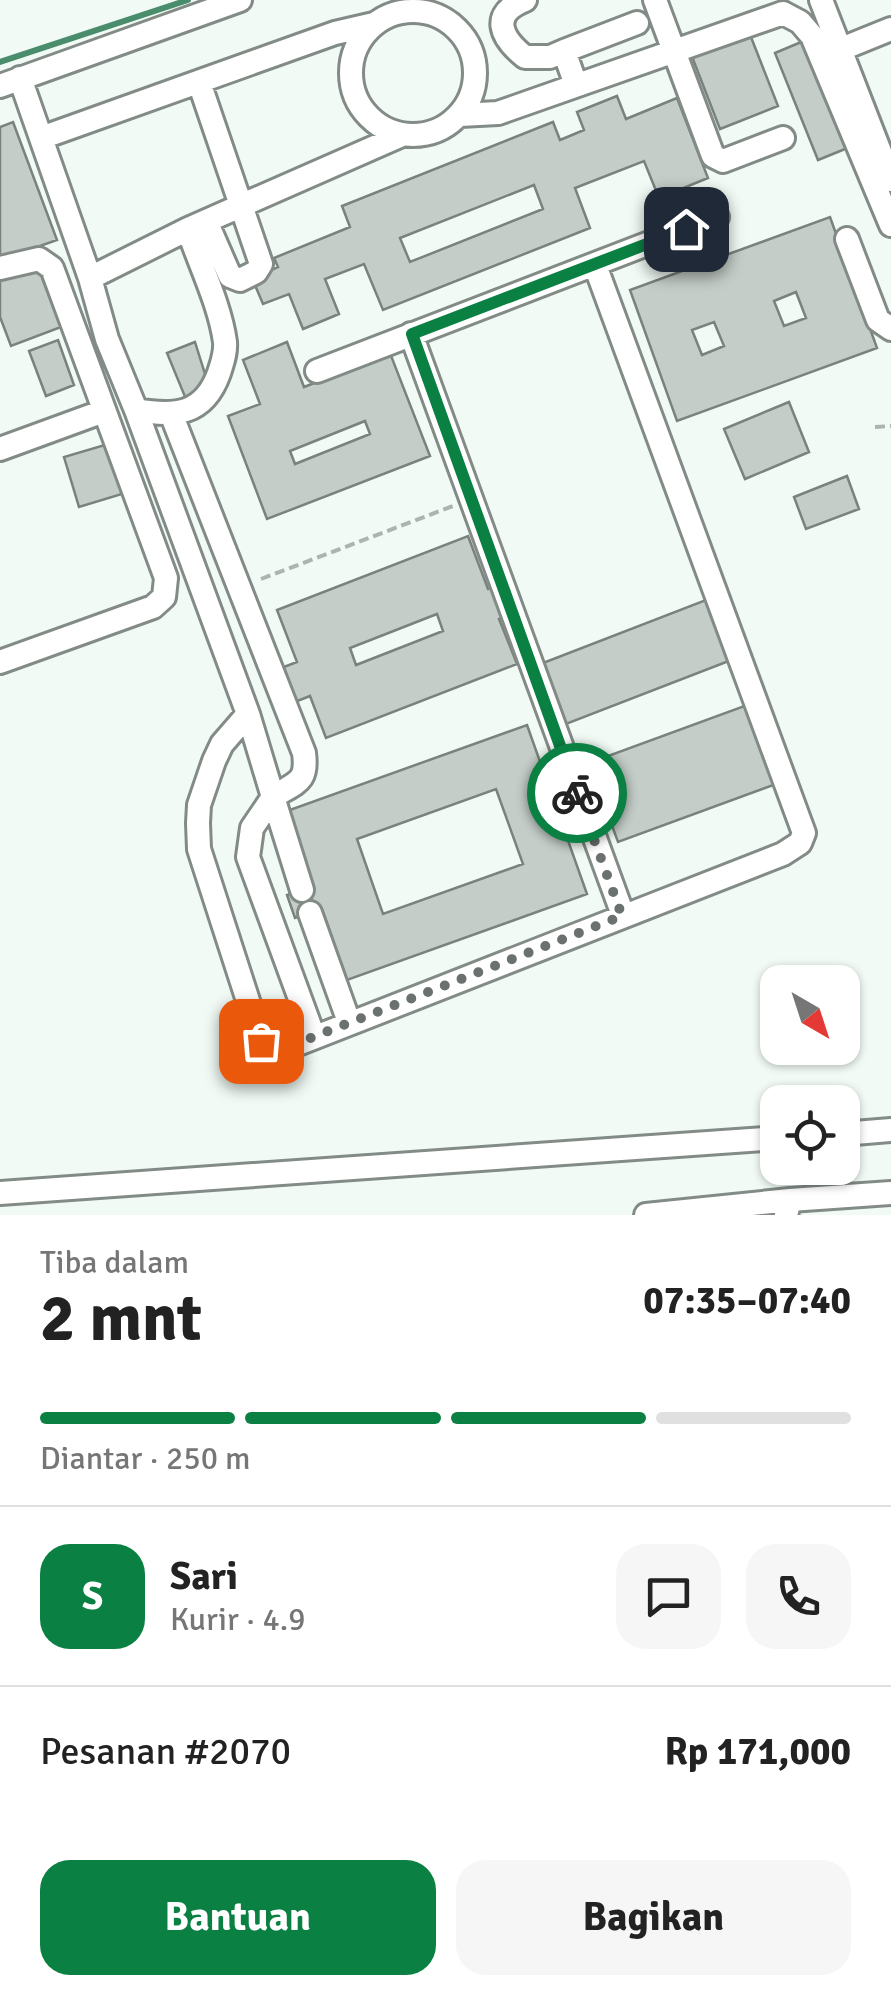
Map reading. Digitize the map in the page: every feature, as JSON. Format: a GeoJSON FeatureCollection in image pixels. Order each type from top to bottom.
{"type":"FeatureCollection","features":[{"type":"Feature","properties":{"kind":"street"},"geometry":{"type":"LineString","coordinates":[[240,0],[10,82],[41,138],[90,278],[106,339],[248,714],[302,890]]}},
{"type":"Feature","properties":{"kind":"street"},"geometry":{"type":"LineString","coordinates":[[525,0],[505,10],[501,20],[508,41],[524,58],[550,57],[637,23],[657,7],[717,160],[783,138]]}},
{"type":"Feature","properties":{"kind":"street"},"geometry":{"type":"LineString","coordinates":[[626,0],[637,23]]}},
{"type":"Feature","properties":{"kind":"street"},"geometry":{"type":"LineString","coordinates":[[821,0],[891,180]]}},
{"type":"Feature","properties":{"kind":"street"},"geometry":{"type":"LineString","coordinates":[[41,138],[334,34],[379,13],[417,5],[449,22],[464,36],[473,56],[476,76],[471,97],[460,114],[433,132],[402,135],[197,225],[90,278]]}},
{"type":"Feature","properties":{"kind":"street"},"geometry":{"type":"LineString","coordinates":[[379,13],[358,42],[350,65],[352,89],[362,111],[380,127],[402,135]]}},
{"type":"Feature","properties":{"kind":"street"},"geometry":{"type":"LineString","coordinates":[[460,114],[498,113],[783,13],[800,22],[812,36],[891,225]]}},
{"type":"Feature","properties":{"kind":"street"},"geometry":{"type":"LineString","coordinates":[[838,50],[891,29]]}},
{"type":"Feature","properties":{"kind":"street"},"geometry":{"type":"LineString","coordinates":[[564,51],[576,85]]}},
{"type":"Feature","properties":{"kind":"street"},"geometry":{"type":"LineString","coordinates":[[197,225],[230,276],[240,280],[261,264],[199,82]]}},
{"type":"Feature","properties":{"kind":"street"},"geometry":{"type":"LineString","coordinates":[[317,371],[716,218]]}},
{"type":"Feature","properties":{"kind":"street"},"geometry":{"type":"LineString","coordinates":[[136,410],[172,416],[204,402],[214,388],[225,355],[197,225]]}},
{"type":"Feature","properties":{"kind":"street"},"geometry":{"type":"LineString","coordinates":[[848,239],[878,320],[891,329]]}},
{"type":"Feature","properties":{"kind":"street"},"geometry":{"type":"LineString","coordinates":[[0,268],[39,259],[52,268],[166,578],[164,597],[153,607],[0,662]]}},
{"type":"Feature","properties":{"kind":"street"},"geometry":{"type":"LineString","coordinates":[[248,714],[222,744],[214,761],[199,805],[199,848],[261,1041],[270,1048],[285,1048],[314,1037],[783,854],[800,843],[804,833],[595,264]]}},
{"type":"Feature","properties":{"kind":"street"},"geometry":{"type":"LineString","coordinates":[[412,334],[622,916]]}},
{"type":"Feature","properties":{"kind":"street"},"geometry":{"type":"LineString","coordinates":[[0,449],[104,411]]}},
{"type":"Feature","properties":{"kind":"street"},"geometry":{"type":"LineString","coordinates":[[172,416],[304,753],[307,771],[273,796],[252,828],[248,856],[314,1037]]}},
{"type":"Feature","properties":{"kind":"street"},"geometry":{"type":"LineString","coordinates":[[310,913],[349,1022]]}},
{"type":"Feature","properties":{"kind":"street"},"geometry":{"type":"LineString","coordinates":[[860,1133],[891,1130]]}},
{"type":"Feature","properties":{"kind":"street"},"geometry":{"type":"LineString","coordinates":[[0,1193],[760,1139]]}},
{"type":"Feature","properties":{"kind":"street"},"geometry":{"type":"LineString","coordinates":[[646,1215],[788,1208],[891,1194]]}},
{"type":"Feature","properties":{"kind":"path"},"geometry":{"type":"LineString","coordinates":[[874,428],[891,426]]}},
{"type":"Feature","properties":{"kind":"path"},"geometry":{"type":"LineString","coordinates":[[241,587],[472,499]]}},
{"type":"Feature","properties":{"kind":"building"},"geometry":{"type":"Polygon","coordinates":[[[749,32],[778,106],[720,129],[691,54],[749,32]]]}},
{"type":"Feature","properties":{"kind":"building"},"geometry":{"type":"Polygon","coordinates":[[[806,40],[850,147],[818,160],[775,53],[806,40]]]}},
{"type":"Feature","properties":{"kind":"building"},"geometry":{"type":"Polygon","coordinates":[[[617,96],[626,119],[677,98],[708,178],[659,198],[644,161],[575,188],[590,228],[383,310],[364,264],[325,279],[339,314],[303,329],[289,294],[263,304],[252,278],[278,267],[274,258],[350,227],[342,206],[553,122],[560,140],[584,130],[577,112],[617,96]],[[534,185],[400,238],[410,262],[543,209],[534,185]]]}},
{"type":"Feature","properties":{"kind":"building"},"geometry":{"type":"Polygon","coordinates":[[[13,122],[57,240],[0,260],[0,127],[13,122]]]}},
{"type":"Feature","properties":{"kind":"building"},"geometry":{"type":"Polygon","coordinates":[[[830,217],[877,348],[677,421],[630,290],[830,217]],[[796,292],[774,301],[784,326],[806,318],[796,292]],[[714,322],[692,330],[702,355],[724,346],[714,322]]]}},
{"type":"Feature","properties":{"kind":"building"},"geometry":{"type":"Polygon","coordinates":[[[38,267],[61,327],[11,346],[0,317],[0,281],[38,267]]]}},
{"type":"Feature","properties":{"kind":"building"},"geometry":{"type":"Polygon","coordinates":[[[58,340],[74,385],[46,396],[29,351],[58,340]]]}},
{"type":"Feature","properties":{"kind":"building"},"geometry":{"type":"Polygon","coordinates":[[[195,342],[210,390],[188,404],[167,353],[195,342]]]}},
{"type":"Feature","properties":{"kind":"building"},"geometry":{"type":"Polygon","coordinates":[[[287,342],[304,387],[390,353],[430,456],[267,519],[228,416],[260,404],[243,360],[287,342]],[[365,421],[290,451],[295,464],[370,434],[365,421]]]}},
{"type":"Feature","properties":{"kind":"building"},"geometry":{"type":"Polygon","coordinates":[[[789,402],[809,452],[745,479],[724,429],[789,402]]]}},
{"type":"Feature","properties":{"kind":"building"},"geometry":{"type":"Polygon","coordinates":[[[108,444],[122,494],[79,507],[64,457],[108,444]]]}},
{"type":"Feature","properties":{"kind":"building"},"geometry":{"type":"Polygon","coordinates":[[[847,476],[859,509],[806,529],[794,497],[847,476]]]}},
{"type":"Feature","properties":{"kind":"building"},"geometry":{"type":"Polygon","coordinates":[[[468,536],[488,589],[494,587],[505,617],[499,619],[517,664],[326,738],[310,696],[290,704],[276,670],[297,662],[277,610],[468,536]],[[437,614],[350,648],[356,665],[443,631],[437,614]]]}},
{"type":"Feature","properties":{"kind":"building"},"geometry":{"type":"Polygon","coordinates":[[[711,598],[734,659],[566,724],[543,663],[711,598]]]}},
{"type":"Feature","properties":{"kind":"building"},"geometry":{"type":"Polygon","coordinates":[[[747,705],[776,784],[618,842],[589,763],[747,705]]]}},
{"type":"Feature","properties":{"kind":"building"},"geometry":{"type":"Polygon","coordinates":[[[527,725],[587,894],[347,980],[322,909],[295,918],[287,895],[313,886],[287,811],[527,725]],[[496,789],[357,839],[383,914],[523,864],[496,789]]]}},
{"type":"Feature","properties":{"kind":"waterway"},"geometry":{"type":"LineString","coordinates":[[0,62],[188,0]]}},
{"type":"Feature","properties":{"kind":"way so far"},"geometry":{"type":"LineString","coordinates":[[261,1041],[270,1048],[285,1048],[622,916],[577,793]]}},
{"type":"Feature","properties":{"kind":"route"},"geometry":{"type":"LineString","coordinates":[[577,793],[412,334],[686,229]]}}]}
